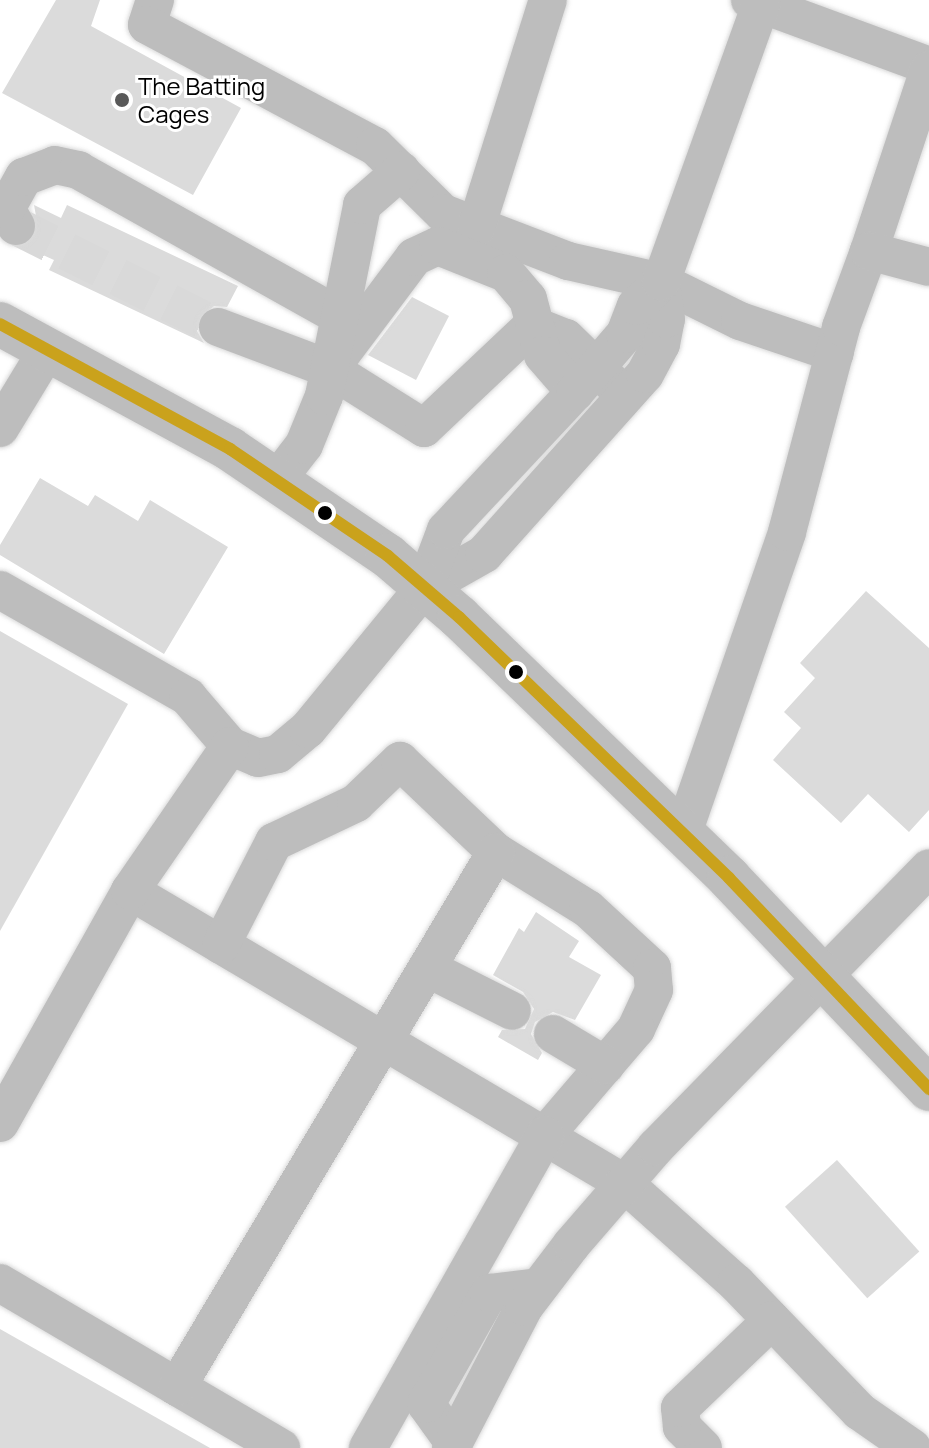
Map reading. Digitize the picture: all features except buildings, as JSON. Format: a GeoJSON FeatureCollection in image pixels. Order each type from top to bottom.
{"type":"FeatureCollection","features":[{"type":"Feature","properties":{"kind":"main road"},"geometry":{"type":"LineString","coordinates":[[0,324],[157,406],[277,480],[424,588],[683,833],[929,1089]]}},
{"type":"Feature","properties":{"kind":"street"},"geometry":{"type":"LineString","coordinates":[[155,0],[147,25],[375,146],[443,213],[568,261],[661,282],[740,321],[835,353]]}},
{"type":"Feature","properties":{"kind":"street"},"geometry":{"type":"LineString","coordinates":[[476,228],[548,0]]}},
{"type":"Feature","properties":{"kind":"street"},"geometry":{"type":"LineString","coordinates":[[424,588],[484,554],[625,396],[661,344],[666,319],[661,282],[756,2],[929,68],[835,353],[787,532],[683,833]]}},
{"type":"Feature","properties":{"kind":"street"},"geometry":{"type":"LineString","coordinates":[[16,226],[6,209],[24,177],[55,165],[78,170],[341,317]]}},
{"type":"Feature","properties":{"kind":"street"},"geometry":{"type":"LineString","coordinates":[[277,480],[315,424],[330,369],[362,205],[401,171]]}},
{"type":"Feature","properties":{"kind":"street"},"geometry":{"type":"LineString","coordinates":[[330,369],[414,257],[438,246],[506,273],[528,299],[543,355],[586,380],[625,396]]}},
{"type":"Feature","properties":{"kind":"street"},"geometry":{"type":"LineString","coordinates":[[869,251],[929,267]]}},
{"type":"Feature","properties":{"kind":"street"},"geometry":{"type":"LineString","coordinates":[[0,590],[188,697],[230,746],[258,758],[278,754],[308,729],[424,588],[446,530],[586,380],[625,334],[636,306],[661,282]]}},
{"type":"Feature","properties":{"kind":"street"},"geometry":{"type":"LineString","coordinates":[[218,327],[330,369],[424,428],[533,325]]}},
{"type":"Feature","properties":{"kind":"street"},"geometry":{"type":"LineString","coordinates":[[0,428],[48,349]]}},
{"type":"Feature","properties":{"kind":"street"},"geometry":{"type":"LineString","coordinates":[[0,1123],[130,891],[230,746]]}},
{"type":"Feature","properties":{"kind":"street"},"geometry":{"type":"LineString","coordinates":[[221,945],[274,842],[356,803],[400,761],[496,852],[588,909],[652,968],[654,990],[636,1029],[545,1135],[368,1448]]}},
{"type":"Feature","properties":{"kind":"street"},"geometry":{"type":"LineString","coordinates":[[177,1387],[496,852]]}},
{"type":"Feature","properties":{"kind":"street"},"geometry":{"type":"LineString","coordinates":[[452,1446],[426,1404],[489,1293],[539,1287],[624,1183],[929,868]]}},
{"type":"Feature","properties":{"kind":"street"},"geometry":{"type":"LineString","coordinates":[[130,891],[624,1183],[772,1320],[859,1411],[916,1440]]}},
{"type":"Feature","properties":{"kind":"street"},"geometry":{"type":"LineString","coordinates":[[427,968],[512,1011]]}},
{"type":"Feature","properties":{"kind":"street"},"geometry":{"type":"LineString","coordinates":[[553,1034],[605,1065]]}},
{"type":"Feature","properties":{"kind":"street"},"geometry":{"type":"LineString","coordinates":[[0,1283],[281,1448]]}},
{"type":"Feature","properties":{"kind":"street"},"geometry":{"type":"LineString","coordinates":[[703,1448],[682,1427],[680,1408],[772,1320]]}},
{"type":"Feature","properties":{"kind":"tunnel"},"geometry":{"type":"LineString","coordinates":[[16,226],[218,327]]}},
{"type":"Feature","properties":{"kind":"transit line"},"geometry":{"type":"LineString","coordinates":[[0,324],[230,449],[388,556],[459,617],[729,878],[929,1089]]}},
{"type":"Feature","properties":{"kind":"place","name":"The Batting Cages"},"geometry":{"type":"Point","coordinates":[122,100]}}]}
